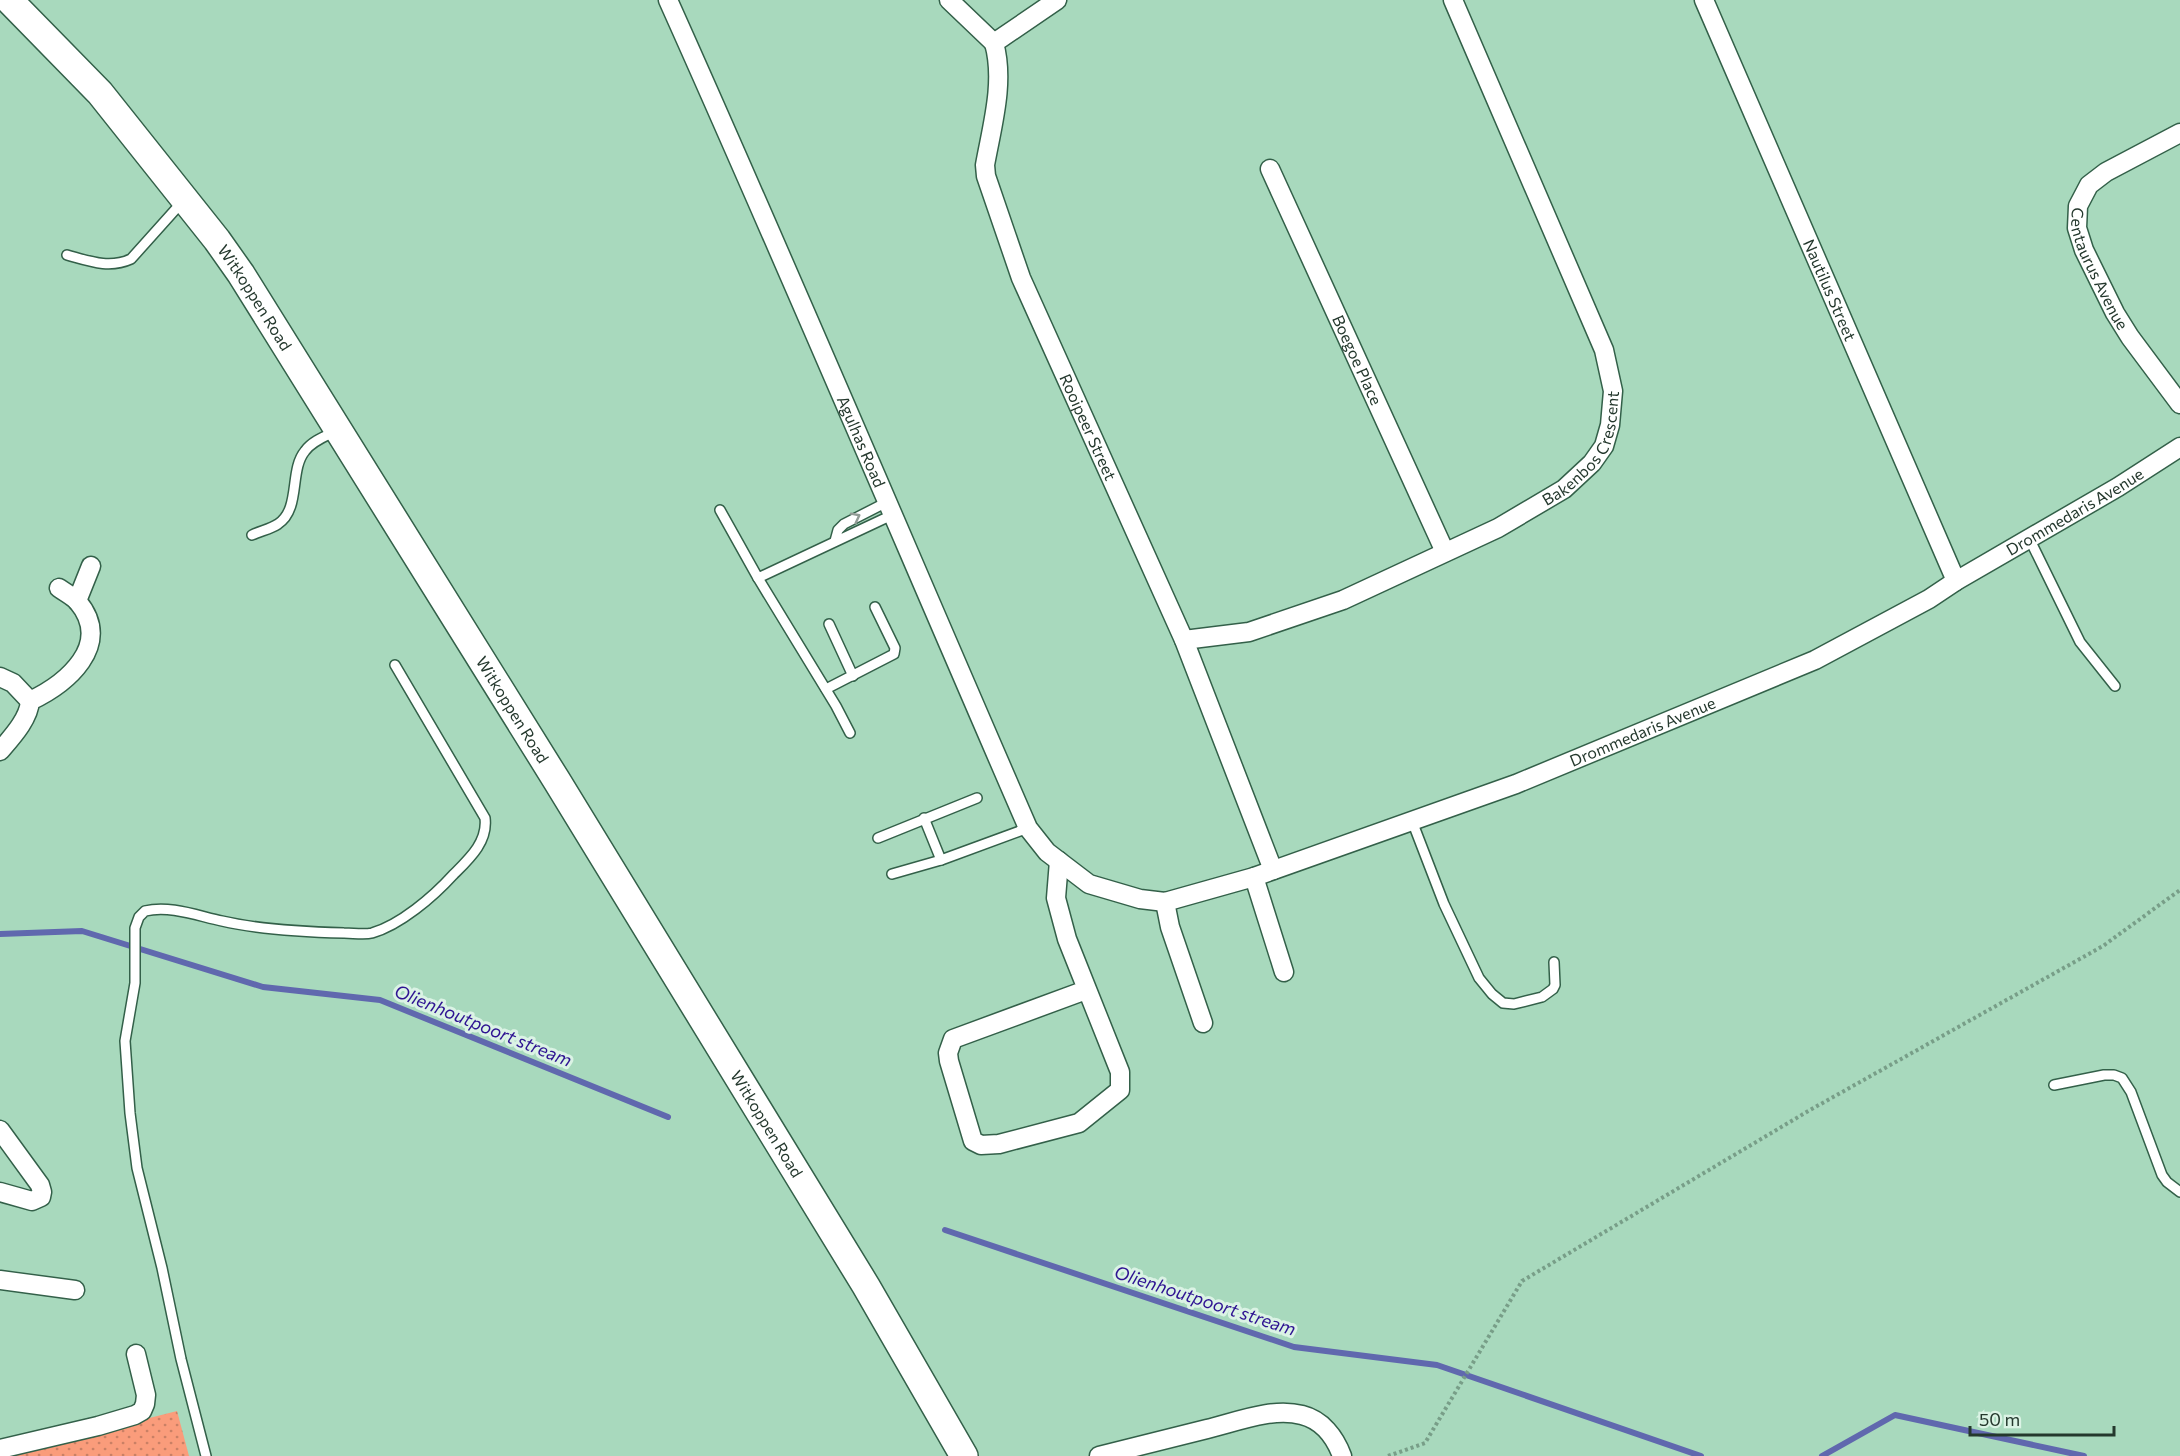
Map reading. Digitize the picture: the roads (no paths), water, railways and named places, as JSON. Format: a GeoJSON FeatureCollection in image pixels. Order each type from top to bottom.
{"type":"FeatureCollection","features":[{"type":"Feature","properties":{"kind":"main road","name":"Witkoppen Road"},"geometry":{"type":"LineString","coordinates":[[9,0],[100,93],[236,266],[557,781],[860,1276],[964,1456]]}},
{"type":"Feature","properties":{"kind":"street","name":"Agulhas Road"},"geometry":{"type":"LineString","coordinates":[[668,0],[764,213],[889,509],[1028,828],[1047,852],[1064,866]]}},
{"type":"Feature","properties":{"kind":"street"},"geometry":{"type":"LineString","coordinates":[[949,0],[994,43],[1057,0]]}},
{"type":"Feature","properties":{"kind":"street","name":"Bakenbos Crescent"},"geometry":{"type":"LineString","coordinates":[[1184,640],[1249,632],[1343,600],[1513,520],[1577,479],[1593,463],[1604,446],[1610,425],[1613,391],[1604,350],[1453,0]]}},
{"type":"Feature","properties":{"kind":"street","name":"Nautilus Street"},"geometry":{"type":"LineString","coordinates":[[1704,0],[1956,580]]}},
{"type":"Feature","properties":{"kind":"street","name":"Rooipeer Street"},"geometry":{"type":"LineString","coordinates":[[994,43],[999,64],[986,176],[997,212],[1021,278],[1184,640],[1273,870]]}},
{"type":"Feature","properties":{"kind":"street","name":"Centaurus Avenue"},"geometry":{"type":"LineString","coordinates":[[2180,133],[2106,172],[2089,185],[2082,197],[2077,215],[2077,228],[2084,249],[2115,313],[2180,404]]}},
{"type":"Feature","properties":{"kind":"street","name":"Boegoe Place"},"geometry":{"type":"LineString","coordinates":[[1270,169],[1446,552]]}},
{"type":"Feature","properties":{"kind":"street","name":"Drommedaris Avenue"},"geometry":{"type":"LineString","coordinates":[[1064,866],[1089,884],[1140,899],[1165,902],[1254,877],[1568,764],[1815,660],[1929,599],[1956,580],[2118,487],[2180,447]]}},
{"type":"Feature","properties":{"kind":"street"},"geometry":{"type":"LineString","coordinates":[[77,601],[91,566]]}},
{"type":"Feature","properties":{"kind":"street"},"geometry":{"type":"LineString","coordinates":[[30,701],[59,684],[78,668],[87,654],[90,634],[88,619],[77,601],[60,588]]}},
{"type":"Feature","properties":{"kind":"street"},"geometry":{"type":"LineString","coordinates":[[0,677],[13,683],[30,701]]}},
{"type":"Feature","properties":{"kind":"street"},"geometry":{"type":"LineString","coordinates":[[0,751],[22,722],[29,709],[30,701]]}},
{"type":"Feature","properties":{"kind":"street"},"geometry":{"type":"LineString","coordinates":[[1064,866],[1056,898],[1067,939],[1120,1072],[1120,1090],[1079,1123],[999,1144],[981,1145],[973,1141],[949,1061],[948,1053],[952,1039],[1086,990]]}},
{"type":"Feature","properties":{"kind":"street"},"geometry":{"type":"LineString","coordinates":[[1254,877],[1284,972]]}},
{"type":"Feature","properties":{"kind":"street"},"geometry":{"type":"LineString","coordinates":[[1165,902],[1170,927],[1203,1023]]}},
{"type":"Feature","properties":{"kind":"street"},"geometry":{"type":"LineString","coordinates":[[0,1130],[40,1185],[42,1192],[41,1197],[32,1201],[0,1192]]}},
{"type":"Feature","properties":{"kind":"street"},"geometry":{"type":"LineString","coordinates":[[0,1280],[75,1290]]}},
{"type":"Feature","properties":{"kind":"street"},"geometry":{"type":"LineString","coordinates":[[0,1449],[98,1426],[142,1411],[146,1395],[136,1354]]}},
{"type":"Feature","properties":{"kind":"street"},"geometry":{"type":"LineString","coordinates":[[1099,1456],[1260,1416],[1292,1413],[1303,1415],[1321,1424],[1339,1448],[1342,1456]]}},
{"type":"Feature","properties":{"kind":"lane"},"geometry":{"type":"LineString","coordinates":[[67,255],[109,265],[121,264],[131,259],[184,199]]}},
{"type":"Feature","properties":{"kind":"lane"},"geometry":{"type":"LineString","coordinates":[[252,535],[279,523],[286,516],[300,458],[306,449],[338,430]]}},
{"type":"Feature","properties":{"kind":"lane"},"geometry":{"type":"LineString","coordinates":[[835,541],[838,530],[844,524],[889,509]]}},
{"type":"Feature","properties":{"kind":"lane"},"geometry":{"type":"LineString","coordinates":[[758,578],[835,541],[889,509]]}},
{"type":"Feature","properties":{"kind":"lane"},"geometry":{"type":"LineString","coordinates":[[720,510],[758,578],[826,689],[849,733]]}},
{"type":"Feature","properties":{"kind":"lane"},"geometry":{"type":"LineString","coordinates":[[2029,538],[2080,642],[2115,686]]}},
{"type":"Feature","properties":{"kind":"lane"},"geometry":{"type":"LineString","coordinates":[[826,689],[890,658],[896,651],[875,607]]}},
{"type":"Feature","properties":{"kind":"lane"},"geometry":{"type":"LineString","coordinates":[[829,624],[853,676]]}},
{"type":"Feature","properties":{"kind":"lane"},"geometry":{"type":"LineString","coordinates":[[206,1456],[180,1359],[162,1268],[137,1168],[129,1104],[125,1041],[135,984],[135,927],[139,916],[152,909],[190,913],[225,922],[277,928],[370,934],[395,922],[429,899],[468,860],[483,837],[485,818],[395,665]]}},
{"type":"Feature","properties":{"kind":"lane"},"geometry":{"type":"LineString","coordinates":[[878,838],[977,798]]}},
{"type":"Feature","properties":{"kind":"lane"},"geometry":{"type":"LineString","coordinates":[[924,818],[941,860]]}},
{"type":"Feature","properties":{"kind":"lane"},"geometry":{"type":"LineString","coordinates":[[1412,821],[1444,904],[1479,978],[1492,994],[1503,1003],[1514,1004],[1542,997],[1553,989],[1555,984],[1554,962]]}},
{"type":"Feature","properties":{"kind":"lane"},"geometry":{"type":"LineString","coordinates":[[892,873],[941,860],[1028,828]]}},
{"type":"Feature","properties":{"kind":"lane"},"geometry":{"type":"LineString","coordinates":[[2054,1084],[2104,1075],[2122,1078],[2131,1092],[2162,1175],[2180,1192]]}},
{"type":"Feature","properties":{"kind":"waterway","name":"Olienhoutpoort stream"},"geometry":{"type":"LineString","coordinates":[[0,934],[82,931],[263,987],[380,1000],[668,1117]]}},
{"type":"Feature","properties":{"kind":"waterway","name":"Olienhoutpoort stream"},"geometry":{"type":"LineString","coordinates":[[945,1230],[1294,1347],[1437,1365],[1701,1456]]}},
{"type":"Feature","properties":{"kind":"waterway","name":"Olienhoutpoort stream"},"geometry":{"type":"LineString","coordinates":[[1822,1456],[1895,1415],[2084,1456]]}}]}
